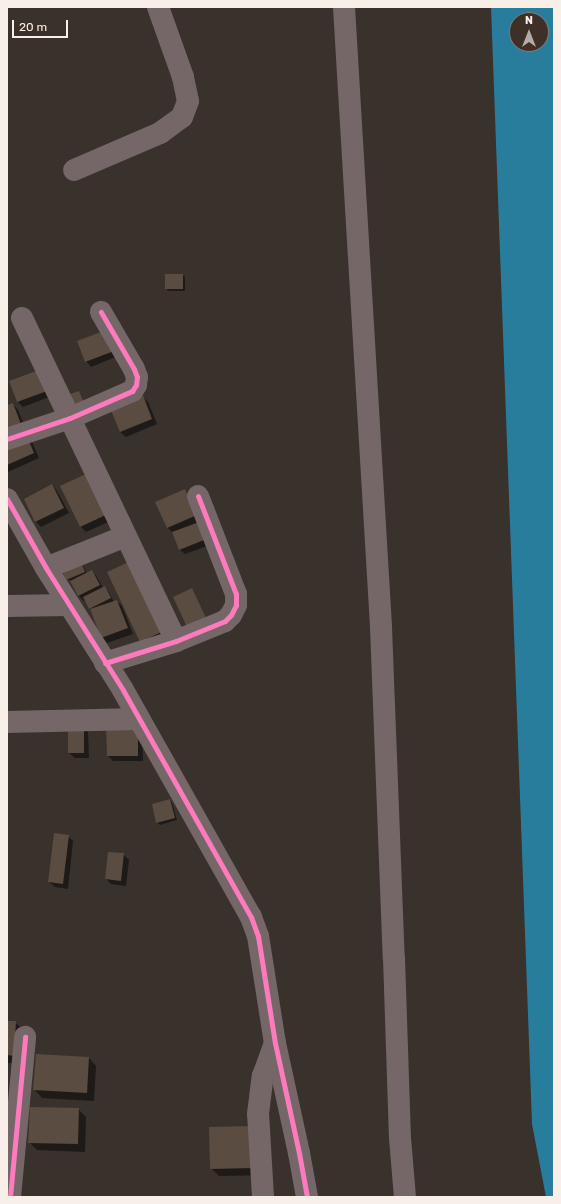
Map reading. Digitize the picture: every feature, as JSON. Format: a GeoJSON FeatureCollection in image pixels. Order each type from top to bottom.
{"type":"FeatureCollection","features":[{"type":"Feature","properties":{"kind":"street"},"geometry":{"type":"LineString","coordinates":[[74,170],[160,132],[182,117],[188,101],[183,77],[158,7]]}},
{"type":"Feature","properties":{"kind":"street"},"geometry":{"type":"LineString","coordinates":[[344,7],[380,619],[400,1138],[405,1197]]}},
{"type":"Feature","properties":{"kind":"street"},"geometry":{"type":"LineString","coordinates":[[7,439],[70,418],[132,391],[136,385],[137,377],[134,369],[101,312]]}},
{"type":"Feature","properties":{"kind":"street"},"geometry":{"type":"LineString","coordinates":[[22,318],[176,641]]}},
{"type":"Feature","properties":{"kind":"street"},"geometry":{"type":"LineString","coordinates":[[105,663],[176,641],[225,621],[231,615],[236,604],[236,594],[198,496]]}},
{"type":"Feature","properties":{"kind":"street"},"geometry":{"type":"LineString","coordinates":[[7,499],[46,568],[139,720],[251,917],[258,936],[275,1043],[307,1197]]}},
{"type":"Feature","properties":{"kind":"street"},"geometry":{"type":"LineString","coordinates":[[46,568],[126,536]]}},
{"type":"Feature","properties":{"kind":"street"},"geometry":{"type":"LineString","coordinates":[[7,606],[68,604]]}},
{"type":"Feature","properties":{"kind":"street"},"geometry":{"type":"LineString","coordinates":[[7,722],[139,720]]}},
{"type":"Feature","properties":{"kind":"street"},"geometry":{"type":"LineString","coordinates":[[10,1197],[24,1037]]}},
{"type":"Feature","properties":{"kind":"street"},"geometry":{"type":"LineString","coordinates":[[263,1197],[258,1114],[263,1076],[275,1043]]}},
{"type":"Feature","properties":{"kind":"water"},"geometry":{"type":"Polygon","coordinates":[[[491,7],[554,7],[554,1197],[546,1197],[532,1124],[491,7]]]}},
{"type":"Feature","properties":{"kind":"building"},"geometry":{"type":"Polygon","coordinates":[[[165,274],[183,274],[183,289],[165,289],[165,274]]]}},
{"type":"Feature","properties":{"kind":"building"},"geometry":{"type":"Polygon","coordinates":[[[106,330],[114,351],[85,362],[77,341],[106,330]]]}},
{"type":"Feature","properties":{"kind":"building"},"geometry":{"type":"Polygon","coordinates":[[[39,370],[47,391],[17,402],[9,381],[39,370]]]}},
{"type":"Feature","properties":{"kind":"building"},"geometry":{"type":"Polygon","coordinates":[[[79,391],[83,401],[70,406],[67,395],[79,391]]]}},
{"type":"Feature","properties":{"kind":"building"},"geometry":{"type":"Polygon","coordinates":[[[143,395],[152,419],[120,432],[110,408],[143,395]]]}},
{"type":"Feature","properties":{"kind":"building"},"geometry":{"type":"Polygon","coordinates":[[[13,403],[22,427],[7,433],[7,405],[13,403]]]}},
{"type":"Feature","properties":{"kind":"building"},"geometry":{"type":"Polygon","coordinates":[[[27,436],[34,453],[7,465],[7,445],[27,436]]]}},
{"type":"Feature","properties":{"kind":"building"},"geometry":{"type":"Polygon","coordinates":[[[90,472],[110,513],[80,527],[60,486],[90,472]]]}},
{"type":"Feature","properties":{"kind":"building"},"geometry":{"type":"Polygon","coordinates":[[[52,484],[64,508],[35,522],[24,499],[52,484]]]}},
{"type":"Feature","properties":{"kind":"building"},"geometry":{"type":"Polygon","coordinates":[[[185,489],[197,515],[167,528],[155,502],[185,489]]]}},
{"type":"Feature","properties":{"kind":"building"},"geometry":{"type":"Polygon","coordinates":[[[202,521],[209,538],[179,550],[172,532],[202,521]]]}},
{"type":"Feature","properties":{"kind":"building"},"geometry":{"type":"Polygon","coordinates":[[[80,559],[85,572],[66,580],[61,568],[80,559]]]}},
{"type":"Feature","properties":{"kind":"building"},"geometry":{"type":"Polygon","coordinates":[[[133,560],[166,630],[140,642],[107,572],[133,560]]]}},
{"type":"Feature","properties":{"kind":"building"},"geometry":{"type":"Polygon","coordinates":[[[92,570],[100,585],[78,596],[70,581],[92,570]]]}},
{"type":"Feature","properties":{"kind":"building"},"geometry":{"type":"Polygon","coordinates":[[[105,586],[111,598],[89,609],[83,597],[105,586]]]}},
{"type":"Feature","properties":{"kind":"building"},"geometry":{"type":"Polygon","coordinates":[[[192,588],[207,620],[188,629],[173,597],[192,588]]]}},
{"type":"Feature","properties":{"kind":"building"},"geometry":{"type":"Polygon","coordinates":[[[117,600],[128,628],[101,638],[90,609],[117,600]]]}},
{"type":"Feature","properties":{"kind":"building"},"geometry":{"type":"Polygon","coordinates":[[[84,725],[84,753],[68,753],[68,726],[84,725]]]}},
{"type":"Feature","properties":{"kind":"building"},"geometry":{"type":"Polygon","coordinates":[[[106,725],[138,725],[138,756],[107,756],[106,725]]]}},
{"type":"Feature","properties":{"kind":"building"},"geometry":{"type":"Polygon","coordinates":[[[170,799],[175,818],[156,823],[152,804],[170,799]]]}},
{"type":"Feature","properties":{"kind":"building"},"geometry":{"type":"Polygon","coordinates":[[[54,833],[69,835],[63,884],[48,882],[54,833]]]}},
{"type":"Feature","properties":{"kind":"building"},"geometry":{"type":"Polygon","coordinates":[[[108,852],[124,853],[121,881],[105,879],[108,852]]]}},
{"type":"Feature","properties":{"kind":"building"},"geometry":{"type":"Polygon","coordinates":[[[7,1021],[16,1021],[14,1056],[7,1055],[7,1021]]]}},
{"type":"Feature","properties":{"kind":"building"},"geometry":{"type":"Polygon","coordinates":[[[36,1054],[89,1057],[87,1093],[33,1090],[36,1054]]]}},
{"type":"Feature","properties":{"kind":"building"},"geometry":{"type":"Polygon","coordinates":[[[30,1107],[79,1108],[78,1144],[28,1143],[30,1107]]]}},
{"type":"Feature","properties":{"kind":"building"},"geometry":{"type":"Polygon","coordinates":[[[253,1126],[254,1168],[210,1169],[209,1127],[253,1126]]]}},
{"type":"Feature","properties":{"kind":"cycle path"},"geometry":{"type":"LineString","coordinates":[[7,439],[70,418],[132,391],[136,385],[137,377],[134,369],[101,312]]}},
{"type":"Feature","properties":{"kind":"cycle path"},"geometry":{"type":"LineString","coordinates":[[105,663],[176,641],[225,621],[231,615],[236,605],[236,594],[198,496]]}},
{"type":"Feature","properties":{"kind":"cycle path"},"geometry":{"type":"LineString","coordinates":[[7,499],[46,568],[123,690],[251,917],[258,936],[275,1043],[307,1197]]}},
{"type":"Feature","properties":{"kind":"cycle path"},"geometry":{"type":"LineString","coordinates":[[10,1197],[25,1037]]}}]}
